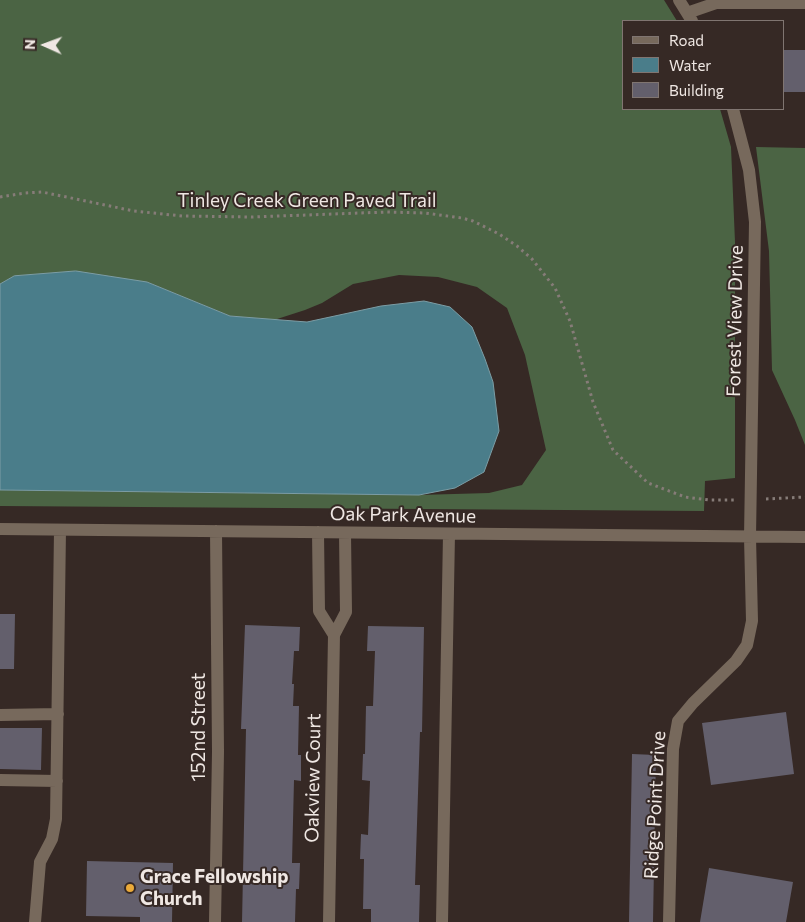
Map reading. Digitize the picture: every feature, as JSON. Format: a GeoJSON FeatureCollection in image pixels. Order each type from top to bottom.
{"type":"FeatureCollection","features":[{"type":"Feature","properties":{"kind":"street"},"geometry":{"type":"LineString","coordinates":[[679,0],[689,17],[716,3],[805,3]]}},
{"type":"Feature","properties":{"kind":"street","name":"Forest View Drive"},"geometry":{"type":"LineString","coordinates":[[733,110],[749,170],[755,222],[750,537]]}},
{"type":"Feature","properties":{"kind":"street","name":"Oak Park Avenue"},"geometry":{"type":"LineString","coordinates":[[0,529],[805,537]]}},
{"type":"Feature","properties":{"kind":"street"},"geometry":{"type":"LineString","coordinates":[[35,922],[40,862],[52,839],[56,819],[60,530]]}},
{"type":"Feature","properties":{"kind":"street","name":"152nd Street"},"geometry":{"type":"LineString","coordinates":[[215,922],[218,752],[216,531]]}},
{"type":"Feature","properties":{"kind":"street"},"geometry":{"type":"LineString","coordinates":[[318,532],[319,611],[334,635]]}},
{"type":"Feature","properties":{"kind":"street","name":"Oakview Court"},"geometry":{"type":"LineString","coordinates":[[329,922],[334,635],[346,612],[346,533]]}},
{"type":"Feature","properties":{"kind":"street"},"geometry":{"type":"LineString","coordinates":[[442,922],[449,534]]}},
{"type":"Feature","properties":{"kind":"street","name":"Ridge Point Drive"},"geometry":{"type":"LineString","coordinates":[[669,922],[673,749],[678,721],[693,703],[736,661],[747,645],[752,621],[750,537]]}},
{"type":"Feature","properties":{"kind":"street"},"geometry":{"type":"LineString","coordinates":[[0,715],[58,714]]}},
{"type":"Feature","properties":{"kind":"street"},"geometry":{"type":"LineString","coordinates":[[0,780],[57,781]]}},
{"type":"Feature","properties":{"kind":"path","name":"Tinley Creek Green Paved Trail"},"geometry":{"type":"LineString","coordinates":[[0,198],[42,192],[134,211],[182,216],[253,217],[387,212],[425,213],[473,221],[499,234],[517,246],[532,259],[556,288],[570,321],[593,402],[613,450],[648,483],[685,498],[730,500]]}},
{"type":"Feature","properties":{"kind":"path"},"geometry":{"type":"LineString","coordinates":[[775,499],[805,497]]}},
{"type":"Feature","properties":{"kind":"green space"},"geometry":{"type":"Polygon","coordinates":[[[0,0],[664,0],[676,20],[622,20],[622,110],[720,110],[731,147],[735,242],[735,478],[705,481],[704,511],[0,506],[0,490],[419,495],[489,493],[522,485],[546,450],[525,355],[507,308],[477,287],[438,277],[399,275],[353,284],[322,303],[274,320],[230,316],[147,282],[14,276],[0,284],[0,0]]]}},
{"type":"Feature","properties":{"kind":"green space"},"geometry":{"type":"Polygon","coordinates":[[[756,147],[805,148],[805,445],[772,370],[769,251],[756,147]]]}},
{"type":"Feature","properties":{"kind":"water"},"geometry":{"type":"Polygon","coordinates":[[[76,271],[147,282],[230,316],[307,322],[381,306],[424,301],[450,307],[472,327],[493,382],[499,431],[484,472],[455,488],[419,495],[0,490],[0,284],[14,276],[76,271]]]}},
{"type":"Feature","properties":{"kind":"building"},"geometry":{"type":"Polygon","coordinates":[[[785,50],[805,50],[805,92],[785,92],[785,50]]]}},
{"type":"Feature","properties":{"kind":"building"},"geometry":{"type":"Polygon","coordinates":[[[0,614],[15,614],[14,669],[0,669],[0,614]]]}},
{"type":"Feature","properties":{"kind":"building"},"geometry":{"type":"Polygon","coordinates":[[[245,625],[300,627],[299,651],[294,651],[292,684],[294,684],[293,706],[299,706],[298,755],[301,755],[301,781],[294,780],[292,863],[300,863],[299,889],[296,889],[295,922],[242,922],[246,729],[241,729],[245,625]]]}},
{"type":"Feature","properties":{"kind":"building"},"geometry":{"type":"Polygon","coordinates":[[[368,626],[424,627],[422,732],[420,732],[415,885],[420,885],[419,922],[371,922],[371,909],[363,909],[364,859],[360,859],[361,834],[368,835],[370,781],[362,780],[363,754],[365,754],[366,706],[373,706],[375,651],[367,651],[368,626]]]}},
{"type":"Feature","properties":{"kind":"building"},"geometry":{"type":"Polygon","coordinates":[[[786,712],[794,774],[711,785],[702,723],[786,712]]]}},
{"type":"Feature","properties":{"kind":"building"},"geometry":{"type":"Polygon","coordinates":[[[0,728],[42,728],[41,770],[0,769],[0,728]]]}},
{"type":"Feature","properties":{"kind":"building"},"geometry":{"type":"Polygon","coordinates":[[[632,754],[656,755],[653,922],[629,922],[632,754]]]}},
{"type":"Feature","properties":{"kind":"building","name":"Grace Fellowship Church"},"geometry":{"type":"Polygon","coordinates":[[[87,861],[173,863],[172,922],[140,922],[140,917],[86,916],[87,861]]]}},
{"type":"Feature","properties":{"kind":"building"},"geometry":{"type":"Polygon","coordinates":[[[709,868],[793,882],[786,922],[700,922],[709,868]]]}},
{"type":"Feature","properties":{"kind":"place","name":"Grace Fellowship Church"},"geometry":{"type":"Point","coordinates":[130,888]}}]}
